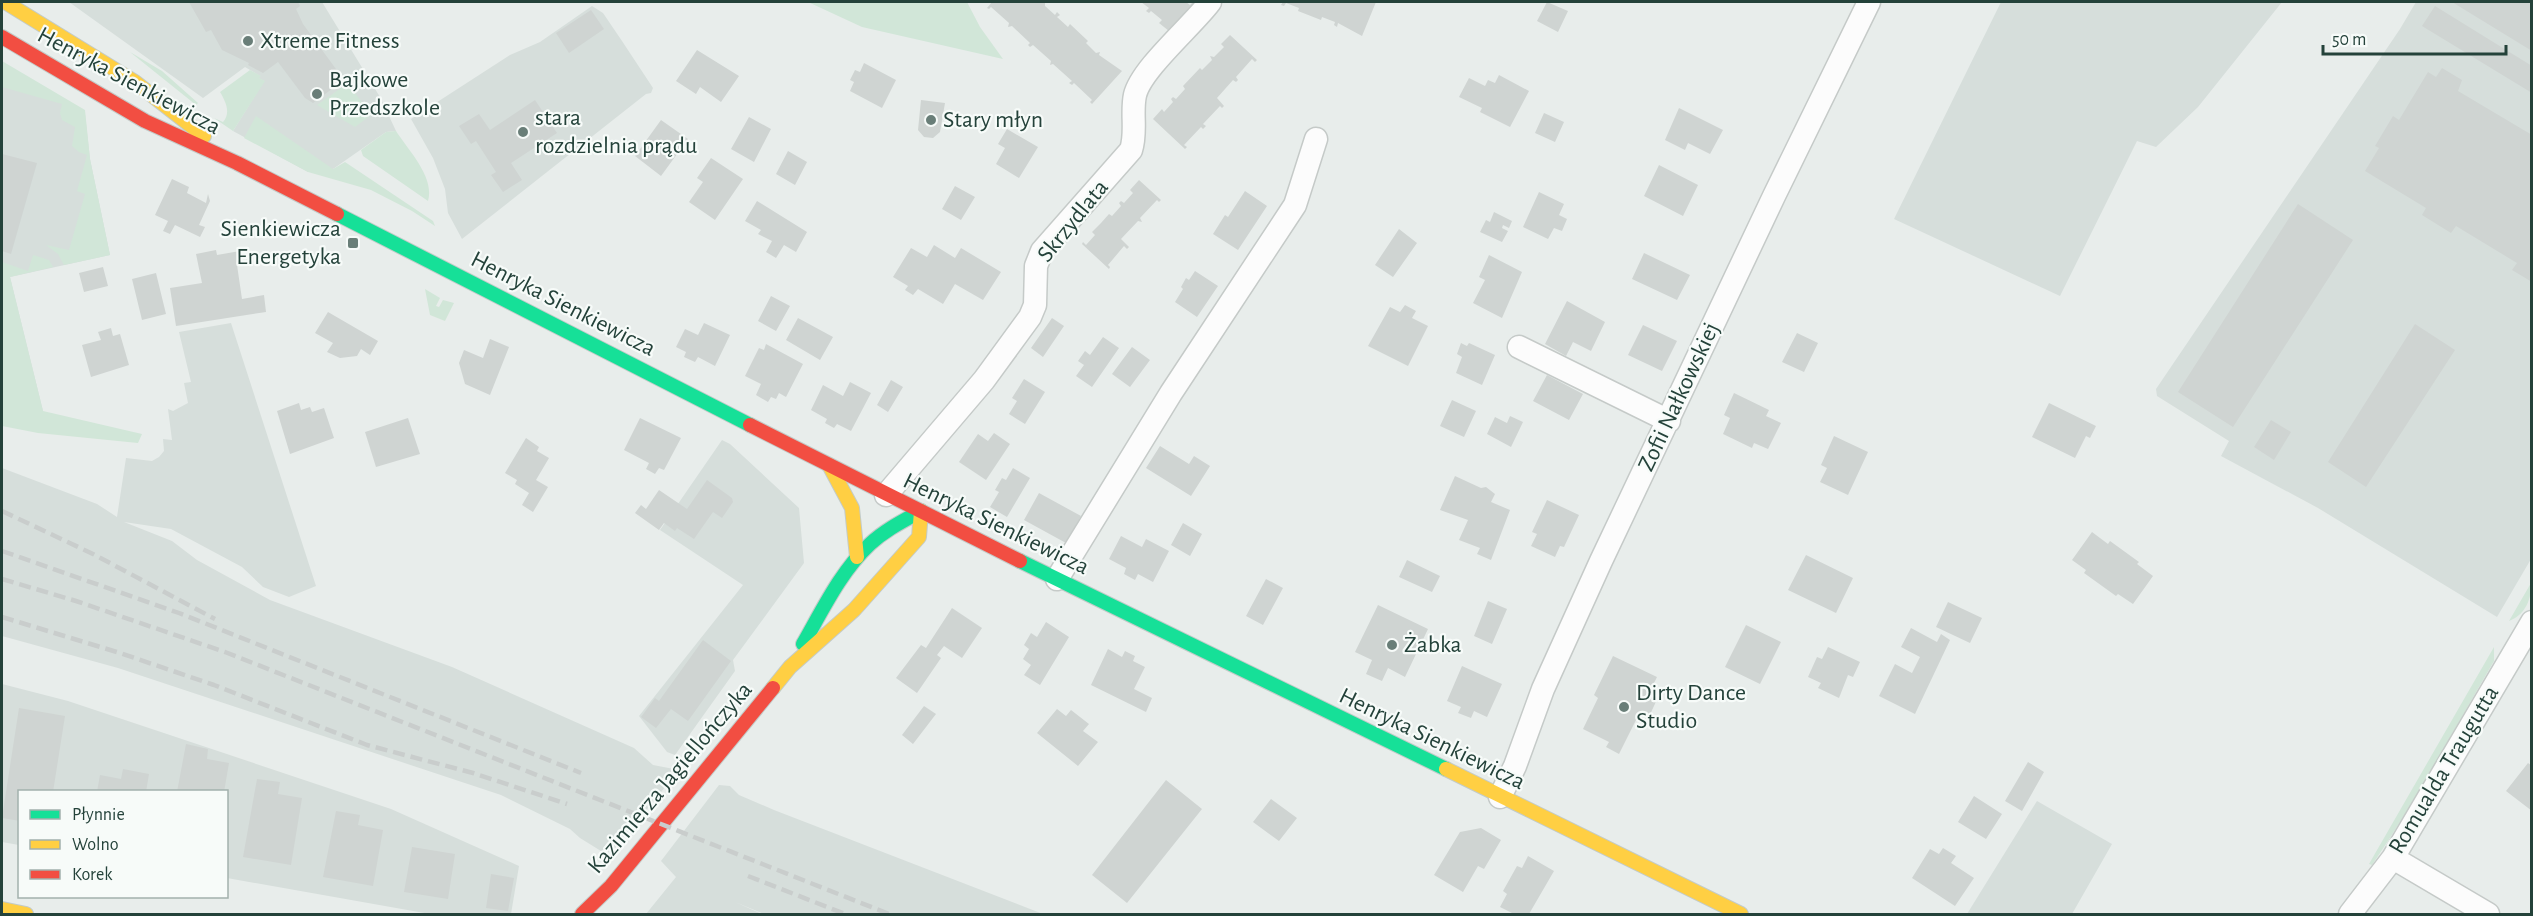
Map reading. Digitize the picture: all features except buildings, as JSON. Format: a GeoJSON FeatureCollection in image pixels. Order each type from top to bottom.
{"type":"FeatureCollection","features":[{"type":"Feature","properties":{"kind":"street","name":"Henryka Sienkiewicza"},"geometry":{"type":"LineString","coordinates":[[4,2],[29,9],[135,82],[237,164]]}},
{"type":"Feature","properties":{"kind":"street","name":"Skrzydlata"},"geometry":{"type":"LineString","coordinates":[[886,495],[984,380],[1030,317],[1035,305],[1036,266],[1042,251],[1131,150],[1134,141],[1136,94],[1147,73],[1210,2]]}},
{"type":"Feature","properties":{"kind":"street","name":"Zofii Nałkowskiej"},"geometry":{"type":"LineString","coordinates":[[1500,797],[1515,766],[1543,688],[1774,196],[1869,2]]}},
{"type":"Feature","properties":{"kind":"street","name":"Henryka Sienkiewicza"},"geometry":{"type":"LineString","coordinates":[[2,37],[145,121],[237,164],[886,495],[1741,915]]}},
{"type":"Feature","properties":{"kind":"street"},"geometry":{"type":"LineString","coordinates":[[1057,579],[1165,402],[1295,205],[1316,139]]}},
{"type":"Feature","properties":{"kind":"street"},"geometry":{"type":"LineString","coordinates":[[1519,347],[1669,421]]}},
{"type":"Feature","properties":{"kind":"street"},"geometry":{"type":"LineString","coordinates":[[829,465],[852,508],[857,557]]}},
{"type":"Feature","properties":{"kind":"street","name":"Kazimierza Jagiellończyka"},"geometry":{"type":"LineString","coordinates":[[790,667],[836,587],[857,557],[885,532],[921,511]]}},
{"type":"Feature","properties":{"kind":"street","name":"Kazimierza Jagiellończyka"},"geometry":{"type":"LineString","coordinates":[[582,915],[611,886],[790,667],[854,610],[919,537],[921,511]]}},
{"type":"Feature","properties":{"kind":"street","name":"Romualda Traugutta"},"geometry":{"type":"LineString","coordinates":[[2350,915],[2394,858],[2532,622]]}},
{"type":"Feature","properties":{"kind":"street"},"geometry":{"type":"LineString","coordinates":[[2394,858],[2488,915]]}},
{"type":"Feature","properties":{"kind":"street"},"geometry":{"type":"LineString","coordinates":[[593,915],[611,886]]}},
{"type":"Feature","properties":{"kind":"street"},"geometry":{"type":"LineString","coordinates":[[2,909],[26,915]]}},
{"type":"Feature","properties":{"kind":"shaded area"},"geometry":{"type":"Polygon","coordinates":[[[69,2],[322,2],[380,97],[396,131],[386,132],[333,169],[308,172],[233,131],[264,81],[258,78],[260,76],[245,67],[203,98],[69,2]]]}},
{"type":"Feature","properties":{"kind":"shaded area"},"geometry":{"type":"Polygon","coordinates":[[[2001,2],[2282,2],[2198,107],[2156,147],[2137,141],[2060,296],[1894,219],[2001,2]]]}},
{"type":"Feature","properties":{"kind":"shaded area"},"geometry":{"type":"Polygon","coordinates":[[[2416,2],[2531,2],[2531,559],[2497,617],[2318,508],[2221,456],[2229,441],[2157,396],[2156,389],[2416,2]]]}},
{"type":"Feature","properties":{"kind":"shaded area"},"geometry":{"type":"Polygon","coordinates":[[[592,6],[603,13],[622,41],[653,88],[651,93],[646,94],[462,239],[448,213],[445,189],[433,158],[411,119],[510,55],[540,42],[592,6]]]}},
{"type":"Feature","properties":{"kind":"shaded area"},"geometry":{"type":"Polygon","coordinates":[[[2,66],[85,114],[90,159],[110,255],[10,277],[43,411],[2,400],[2,66]]]}},
{"type":"Feature","properties":{"kind":"shaded area"},"geometry":{"type":"Polygon","coordinates":[[[231,323],[316,586],[289,597],[263,587],[242,567],[171,529],[124,522],[172,541],[197,560],[270,600],[452,667],[634,748],[653,765],[679,770],[612,852],[601,851],[570,829],[501,795],[118,668],[2,636],[2,468],[97,504],[117,517],[126,458],[152,461],[159,457],[164,451],[163,439],[172,440],[168,409],[173,411],[188,403],[184,383],[191,382],[179,332],[231,323]]]}},
{"type":"Feature","properties":{"kind":"shaded area"},"geometry":{"type":"Polygon","coordinates":[[[722,440],[730,444],[799,508],[804,563],[733,660],[735,671],[675,755],[667,752],[639,716],[743,585],[660,530],[722,440]]]}},
{"type":"Feature","properties":{"kind":"shaded area"},"geometry":{"type":"Polygon","coordinates":[[[2,684],[68,701],[391,809],[519,866],[511,914],[430,914],[228,878],[228,790],[18,790],[18,845],[2,842],[2,684]]]}},
{"type":"Feature","properties":{"kind":"shaded area"},"geometry":{"type":"Polygon","coordinates":[[[719,785],[730,786],[739,795],[774,810],[1043,914],[764,914],[735,902],[762,914],[646,914],[676,877],[661,861],[719,785]]]}},
{"type":"Feature","properties":{"kind":"shaded area"},"geometry":{"type":"Polygon","coordinates":[[[2037,801],[2112,844],[2072,914],[1967,914],[2037,801]]]}},
{"type":"Feature","properties":{"kind":"green space"},"geometry":{"type":"Polygon","coordinates":[[[808,2],[967,2],[980,27],[1003,59],[862,27],[808,2]]]}},
{"type":"Feature","properties":{"kind":"green space"},"geometry":{"type":"Polygon","coordinates":[[[130,52],[162,71],[198,103],[196,105],[130,52]]]}},
{"type":"Feature","properties":{"kind":"green space"},"geometry":{"type":"Polygon","coordinates":[[[2,61],[85,110],[90,159],[110,255],[64,265],[58,254],[46,245],[69,250],[85,194],[77,191],[87,155],[72,146],[75,127],[62,120],[60,113],[62,104],[2,87],[2,61]]]}},
{"type":"Feature","properties":{"kind":"green space"},"geometry":{"type":"Polygon","coordinates":[[[250,70],[265,81],[233,131],[214,118],[223,122],[227,115],[226,104],[220,92],[250,70]]]}},
{"type":"Feature","properties":{"kind":"green space"},"geometry":{"type":"Polygon","coordinates":[[[348,83],[371,115],[355,127],[317,105],[348,83]]]}},
{"type":"Feature","properties":{"kind":"green space"},"geometry":{"type":"Polygon","coordinates":[[[256,116],[333,169],[345,162],[433,221],[435,226],[371,190],[308,172],[244,138],[256,116]]]}},
{"type":"Feature","properties":{"kind":"green space"},"geometry":{"type":"Polygon","coordinates":[[[396,131],[424,173],[428,183],[428,201],[363,156],[361,150],[386,132],[396,131]]]}},
{"type":"Feature","properties":{"kind":"green space"},"geometry":{"type":"Polygon","coordinates":[[[33,255],[49,260],[53,267],[10,277],[43,411],[142,434],[138,443],[38,433],[2,426],[2,262],[28,271],[33,255]]]}},
{"type":"Feature","properties":{"kind":"green space"},"geometry":{"type":"Polygon","coordinates":[[[425,289],[440,298],[436,306],[439,307],[443,300],[454,303],[445,321],[430,315],[425,289]]]}},
{"type":"Feature","properties":{"kind":"green space"},"geometry":{"type":"Polygon","coordinates":[[[2531,583],[2526,606],[2519,615],[2509,621],[2531,583]]]}},
{"type":"Feature","properties":{"kind":"green space"},"geometry":{"type":"Polygon","coordinates":[[[2494,647],[2494,661],[2435,764],[2389,840],[2372,865],[2369,864],[2494,647]]]}},
{"type":"Feature","properties":{"kind":"railway"},"geometry":{"type":"LineString","coordinates":[[2,511],[93,554],[215,619]]}},
{"type":"Feature","properties":{"kind":"railway"},"geometry":{"type":"LineString","coordinates":[[2,551],[179,613],[581,773]]}},
{"type":"Feature","properties":{"kind":"railway"},"geometry":{"type":"LineString","coordinates":[[2,579],[76,601],[225,652],[889,914]]}},
{"type":"Feature","properties":{"kind":"railway"},"geometry":{"type":"LineString","coordinates":[[2,617],[214,685],[367,745],[473,773],[567,804]]}},
{"type":"Feature","properties":{"kind":"railway"},"geometry":{"type":"LineString","coordinates":[[748,876],[845,914]]}},
{"type":"Feature","properties":{"kind":"traffic: fast"},"geometry":{"type":"LineString","coordinates":[[337,214],[750,425]]}},
{"type":"Feature","properties":{"kind":"traffic: fast"},"geometry":{"type":"LineString","coordinates":[[803,644],[850,566],[882,534],[921,511]]}},
{"type":"Feature","properties":{"kind":"traffic: fast"},"geometry":{"type":"LineString","coordinates":[[1020,561],[1446,769]]}},
{"type":"Feature","properties":{"kind":"traffic: slow"},"geometry":{"type":"LineString","coordinates":[[5,2],[135,82],[204,136]]}},
{"type":"Feature","properties":{"kind":"traffic: slow"},"geometry":{"type":"LineString","coordinates":[[829,465],[852,508],[857,557]]}},
{"type":"Feature","properties":{"kind":"traffic: slow"},"geometry":{"type":"LineString","coordinates":[[773,688],[790,667],[854,610],[919,537],[921,511]]}},
{"type":"Feature","properties":{"kind":"traffic: slow"},"geometry":{"type":"LineString","coordinates":[[1446,769],[1741,914]]}},
{"type":"Feature","properties":{"kind":"traffic: slow"},"geometry":{"type":"LineString","coordinates":[[2,909],[26,914]]}},
{"type":"Feature","properties":{"kind":"traffic: jam"},"geometry":{"type":"LineString","coordinates":[[2,37],[145,121],[237,163],[337,214]]}},
{"type":"Feature","properties":{"kind":"traffic: jam"},"geometry":{"type":"LineString","coordinates":[[750,425],[1020,561]]}},
{"type":"Feature","properties":{"kind":"traffic: jam"},"geometry":{"type":"LineString","coordinates":[[582,914],[611,886],[773,688]]}},
{"type":"Feature","properties":{"kind":"place","name":"Xtreme Fitness"},"geometry":{"type":"Point","coordinates":[248,41]}},
{"type":"Feature","properties":{"kind":"place","name":"Bajkowe Przedszkole"},"geometry":{"type":"Point","coordinates":[317,94]}},
{"type":"Feature","properties":{"kind":"place","name":"Stary młyn"},"geometry":{"type":"Point","coordinates":[931,120]}},
{"type":"Feature","properties":{"kind":"place","name":"stara rozdzielnia prądu"},"geometry":{"type":"Point","coordinates":[523,132]}},
{"type":"Feature","properties":{"kind":"place","name":"Sienkiewicza Energetyka"},"geometry":{"type":"Point","coordinates":[353,243]}},
{"type":"Feature","properties":{"kind":"place","name":"Żabka"},"geometry":{"type":"Point","coordinates":[1392,645]}},
{"type":"Feature","properties":{"kind":"place","name":"Dirty Dance Studio"},"geometry":{"type":"Point","coordinates":[1624,707]}}]}
